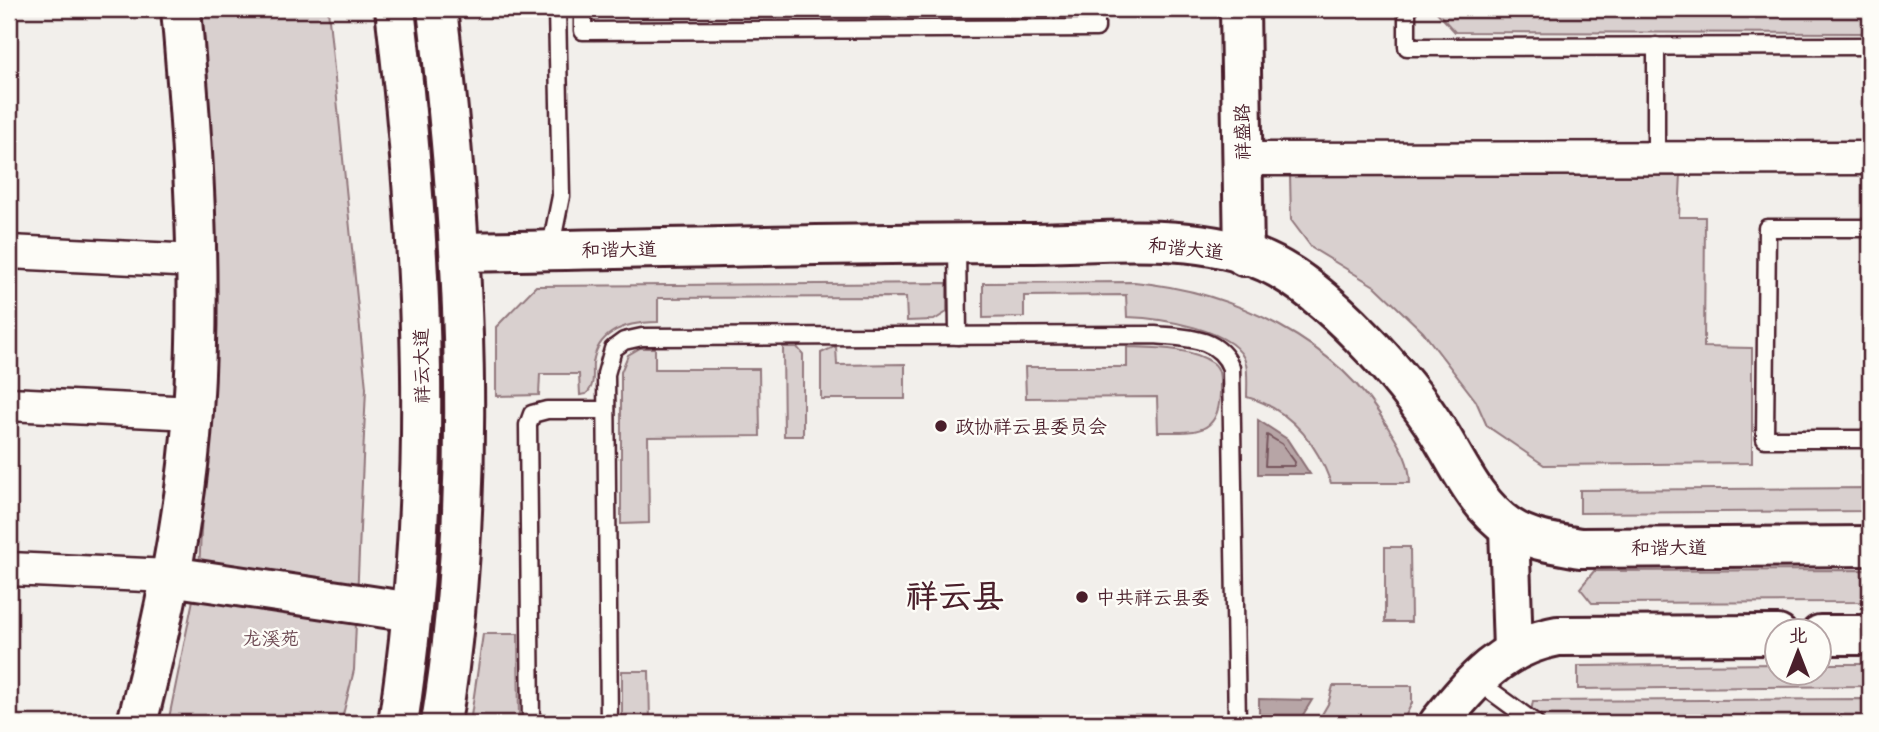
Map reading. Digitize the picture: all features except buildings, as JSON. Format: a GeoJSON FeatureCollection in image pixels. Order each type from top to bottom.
{"type":"FeatureCollection","features":[{"type":"Feature","properties":{"kind":"main road"},"geometry":{"type":"LineString","coordinates":[[137,723],[170,576],[193,413],[197,261],[189,99],[181,9]]}},
{"type":"Feature","properties":{"kind":"main road","name":"祥云大道"},"geometry":{"type":"LineString","coordinates":[[395,9],[413,183],[421,347],[420,496],[412,612],[398,723]]}},
{"type":"Feature","properties":{"kind":"main road"},"geometry":{"type":"LineString","coordinates":[[437,9],[449,104],[460,252],[464,372],[461,522],[456,607],[441,723]]}},
{"type":"Feature","properties":{"kind":"main road","name":"祥盛路"},"geometry":{"type":"LineString","coordinates":[[1240,9],[1244,256]]}},
{"type":"Feature","properties":{"kind":"main road","name":"和谐大道"},"geometry":{"type":"LineString","coordinates":[[460,252],[957,243],[1161,243],[1214,247],[1265,261],[1282,271],[1314,295],[1375,350],[1415,397],[1469,484],[1509,527],[1554,544],[1581,548],[1870,546]]}},
{"type":"Feature","properties":{"kind":"main road"},"geometry":{"type":"LineString","coordinates":[[1509,527],[1513,650]]}},
{"type":"Feature","properties":{"kind":"main road"},"geometry":{"type":"LineString","coordinates":[[170,576],[412,612]]}},
{"type":"Feature","properties":{"kind":"main road"},"geometry":{"type":"LineString","coordinates":[[1458,708],[1513,650],[1532,640],[1558,636],[1764,635]]}},
{"type":"Feature","properties":{"kind":"main road"},"geometry":{"type":"LineString","coordinates":[[1834,635],[1870,635]]}},
{"type":"Feature","properties":{"kind":"street"},"geometry":{"type":"LineString","coordinates":[[1242,159],[1870,158]]}},
{"type":"Feature","properties":{"kind":"street"},"geometry":{"type":"LineString","coordinates":[[9,252],[197,261]]}},
{"type":"Feature","properties":{"kind":"street"},"geometry":{"type":"LineString","coordinates":[[9,404],[193,413]]}},
{"type":"Feature","properties":{"kind":"street"},"geometry":{"type":"LineString","coordinates":[[9,569],[170,576]]}},
{"type":"Feature","properties":{"kind":"lane"},"geometry":{"type":"LineString","coordinates":[[550,251],[561,196],[557,9]]}},
{"type":"Feature","properties":{"kind":"lane"},"geometry":{"type":"LineString","coordinates":[[583,9],[583,31],[1096,28],[1096,9]]}},
{"type":"Feature","properties":{"kind":"lane"},"geometry":{"type":"LineString","coordinates":[[1407,9],[1407,47],[1870,46]]}},
{"type":"Feature","properties":{"kind":"lane"},"geometry":{"type":"LineString","coordinates":[[1656,46],[1656,158]]}},
{"type":"Feature","properties":{"kind":"lane"},"geometry":{"type":"LineString","coordinates":[[1870,228],[1766,228],[1765,439],[1870,439]]}},
{"type":"Feature","properties":{"kind":"lane"},"geometry":{"type":"LineString","coordinates":[[957,243],[958,336]]}},
{"type":"Feature","properties":{"kind":"lane"},"geometry":{"type":"LineString","coordinates":[[608,723],[608,359],[613,349],[624,341],[642,337],[1155,335],[1209,343],[1227,356],[1231,368],[1237,723]]}},
{"type":"Feature","properties":{"kind":"lane"},"geometry":{"type":"LineString","coordinates":[[531,723],[527,425],[532,414],[547,410],[606,410]]}},
{"type":"Feature","properties":{"kind":"lane"},"geometry":{"type":"LineString","coordinates":[[1458,708],[1535,723]]}},
{"type":"Feature","properties":{"kind":"green space","name":"龙溪苑"},"geometry":{"type":"Polygon","coordinates":[[[191,9],[328,9],[366,388],[354,670],[341,723],[168,723],[199,570],[208,399],[191,9]]]}},
{"type":"Feature","properties":{"kind":"green space"},"geometry":{"type":"Polygon","coordinates":[[[1434,9],[1870,9],[1870,25],[1861,33],[1455,32],[1434,9]]]}},
{"type":"Feature","properties":{"kind":"green space"},"geometry":{"type":"Polygon","coordinates":[[[1681,173],[1679,217],[1705,217],[1704,347],[1752,348],[1752,463],[1544,465],[1487,426],[1476,401],[1423,332],[1376,287],[1312,248],[1291,220],[1290,174],[1681,173]]]}},
{"type":"Feature","properties":{"kind":"green space"},"geometry":{"type":"Polygon","coordinates":[[[1134,282],[1208,296],[1244,309],[1312,346],[1341,370],[1367,398],[1404,454],[1410,483],[1331,483],[1318,454],[1300,429],[1276,410],[1247,397],[1246,364],[1240,352],[1228,342],[1194,327],[1127,317],[1126,295],[1024,296],[1024,317],[983,318],[983,283],[1134,282]]]}},
{"type":"Feature","properties":{"kind":"green space"},"geometry":{"type":"Polygon","coordinates":[[[947,283],[947,312],[934,320],[907,321],[906,297],[658,298],[658,322],[626,326],[608,335],[601,342],[593,363],[592,383],[586,394],[580,395],[579,374],[540,374],[539,395],[496,396],[496,327],[536,286],[947,283]]]}},
{"type":"Feature","properties":{"kind":"green space"},"geometry":{"type":"Polygon","coordinates":[[[836,346],[837,365],[905,364],[905,399],[821,399],[821,353],[836,346]]]}},
{"type":"Feature","properties":{"kind":"green space"},"geometry":{"type":"Polygon","coordinates":[[[783,347],[797,347],[803,354],[803,436],[784,436],[783,347]]]}},
{"type":"Feature","properties":{"kind":"green space"},"geometry":{"type":"Polygon","coordinates":[[[1127,347],[1183,351],[1216,365],[1220,378],[1219,404],[1211,423],[1195,431],[1158,432],[1157,397],[1026,398],[1025,367],[1127,367],[1127,347]]]}},
{"type":"Feature","properties":{"kind":"green space"},"geometry":{"type":"Polygon","coordinates":[[[640,348],[655,348],[655,369],[759,369],[760,436],[648,437],[649,523],[621,524],[621,372],[628,355],[640,348]]]}},
{"type":"Feature","properties":{"kind":"green space"},"geometry":{"type":"Polygon","coordinates":[[[1870,488],[1870,511],[1580,513],[1580,490],[1870,488]]]}},
{"type":"Feature","properties":{"kind":"green space"},"geometry":{"type":"Polygon","coordinates":[[[1385,547],[1410,547],[1411,622],[1385,622],[1385,547]]]}},
{"type":"Feature","properties":{"kind":"green space"},"geometry":{"type":"Polygon","coordinates":[[[1870,570],[1870,602],[1592,603],[1580,588],[1594,571],[1870,570]]]}},
{"type":"Feature","properties":{"kind":"green space"},"geometry":{"type":"Polygon","coordinates":[[[483,634],[518,634],[519,723],[470,723],[483,634]]]}},
{"type":"Feature","properties":{"kind":"green space"},"geometry":{"type":"Polygon","coordinates":[[[1764,664],[1764,686],[1834,686],[1834,664],[1870,664],[1870,686],[1578,689],[1578,666],[1764,664]]]}},
{"type":"Feature","properties":{"kind":"green space"},"geometry":{"type":"Polygon","coordinates":[[[622,671],[649,671],[650,723],[622,723],[622,671]]]}},
{"type":"Feature","properties":{"kind":"green space"},"geometry":{"type":"Polygon","coordinates":[[[1333,686],[1412,686],[1412,703],[1402,723],[1317,723],[1328,704],[1333,686]]]}},
{"type":"Feature","properties":{"kind":"green space"},"geometry":{"type":"Polygon","coordinates":[[[1870,699],[1870,723],[1529,722],[1533,701],[1870,699]]]}},
{"type":"Feature","properties":{"kind":"water"},"geometry":{"type":"Polygon","coordinates":[[[1258,420],[1287,439],[1310,474],[1258,474],[1258,420]]]}},
{"type":"Feature","properties":{"kind":"water"},"geometry":{"type":"Polygon","coordinates":[[[1259,699],[1312,700],[1298,723],[1259,723],[1259,699]]]}},
{"type":"Feature","properties":{"kind":"place","name":"政协祥云县委员会"},"geometry":{"type":"Point","coordinates":[941,426]}},
{"type":"Feature","properties":{"kind":"place","name":"中共祥云县委"},"geometry":{"type":"Point","coordinates":[1082,597]}},
{"type":"Feature","properties":{"kind":"district","name":"祥云县"},"geometry":{"type":"Point","coordinates":[955,595]}}]}
